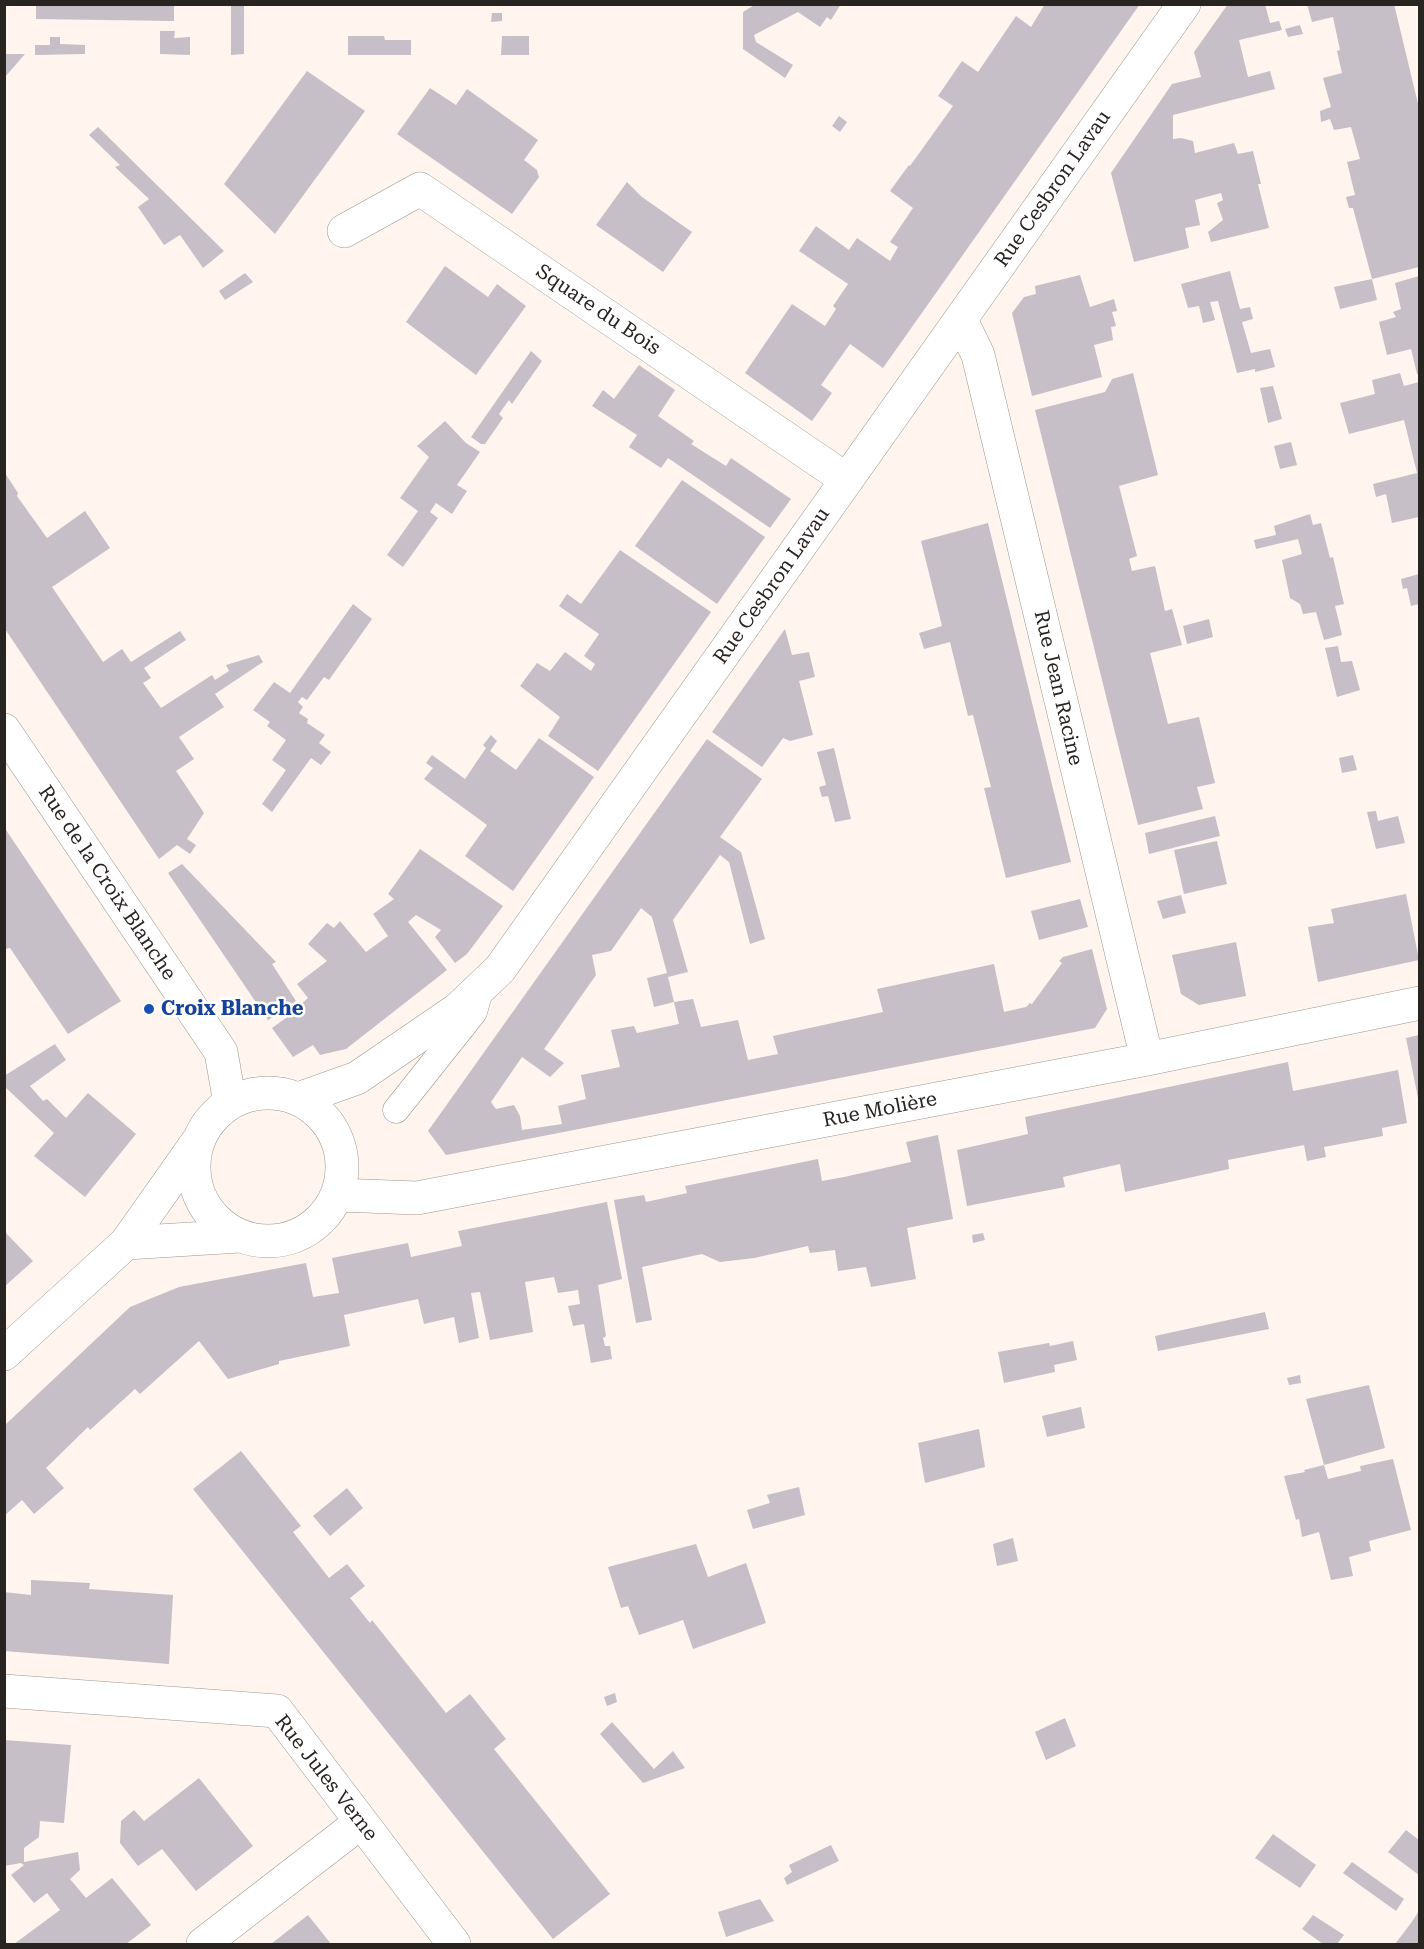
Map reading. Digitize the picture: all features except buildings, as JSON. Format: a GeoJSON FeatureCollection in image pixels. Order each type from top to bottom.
{"type":"FeatureCollection","features":[{"type":"Feature","properties":{"kind":"street","name":"Rue Cesbron Lavau"},"geometry":{"type":"LineString","coordinates":[[298,1100],[357,1077],[458,1009],[500,969],[1184,4]]}},
{"type":"Feature","properties":{"kind":"street","name":"Square du Bois"},"geometry":{"type":"LineString","coordinates":[[344,231],[420,189],[847,480]]}},
{"type":"Feature","properties":{"kind":"street","name":"Rue Jean Racine"},"geometry":{"type":"LineString","coordinates":[[961,320],[978,355],[1147,1059]]}},
{"type":"Feature","properties":{"kind":"street","name":"Rue de la Croix Blanche"},"geometry":{"type":"LineString","coordinates":[[4,730],[221,1052],[230,1103]]}},
{"type":"Feature","properties":{"kind":"street","name":"Rue Molière"},"geometry":{"type":"LineString","coordinates":[[338,1195],[417,1198],[1147,1059],[1419,1003]]}},
{"type":"Feature","properties":{"kind":"street"},"geometry":{"type":"LineString","coordinates":[[4,1354],[126,1244],[213,1118],[230,1103],[253,1095],[275,1093],[298,1100],[318,1112],[333,1131],[341,1151],[343,1173],[338,1195],[325,1215],[308,1230],[286,1240],[263,1241],[240,1236],[126,1244]]}},
{"type":"Feature","properties":{"kind":"street"},"geometry":{"type":"LineString","coordinates":[[200,1138],[195,1161],[196,1184],[205,1205],[220,1223],[240,1236]]}},
{"type":"Feature","properties":{"kind":"street","name":"Rue Jules Verne"},"geometry":{"type":"LineString","coordinates":[[4,1691],[277,1711],[454,1944]]}},
{"type":"Feature","properties":{"kind":"street"},"geometry":{"type":"LineString","coordinates":[[203,1944],[361,1822]]}},
{"type":"Feature","properties":{"kind":"lane"},"geometry":{"type":"LineString","coordinates":[[396,1110],[474,1012],[480,988]]}},
{"type":"Feature","properties":{"kind":"place","name":"Croix Blanche"},"geometry":{"type":"Point","coordinates":[149,1009]}}]}
